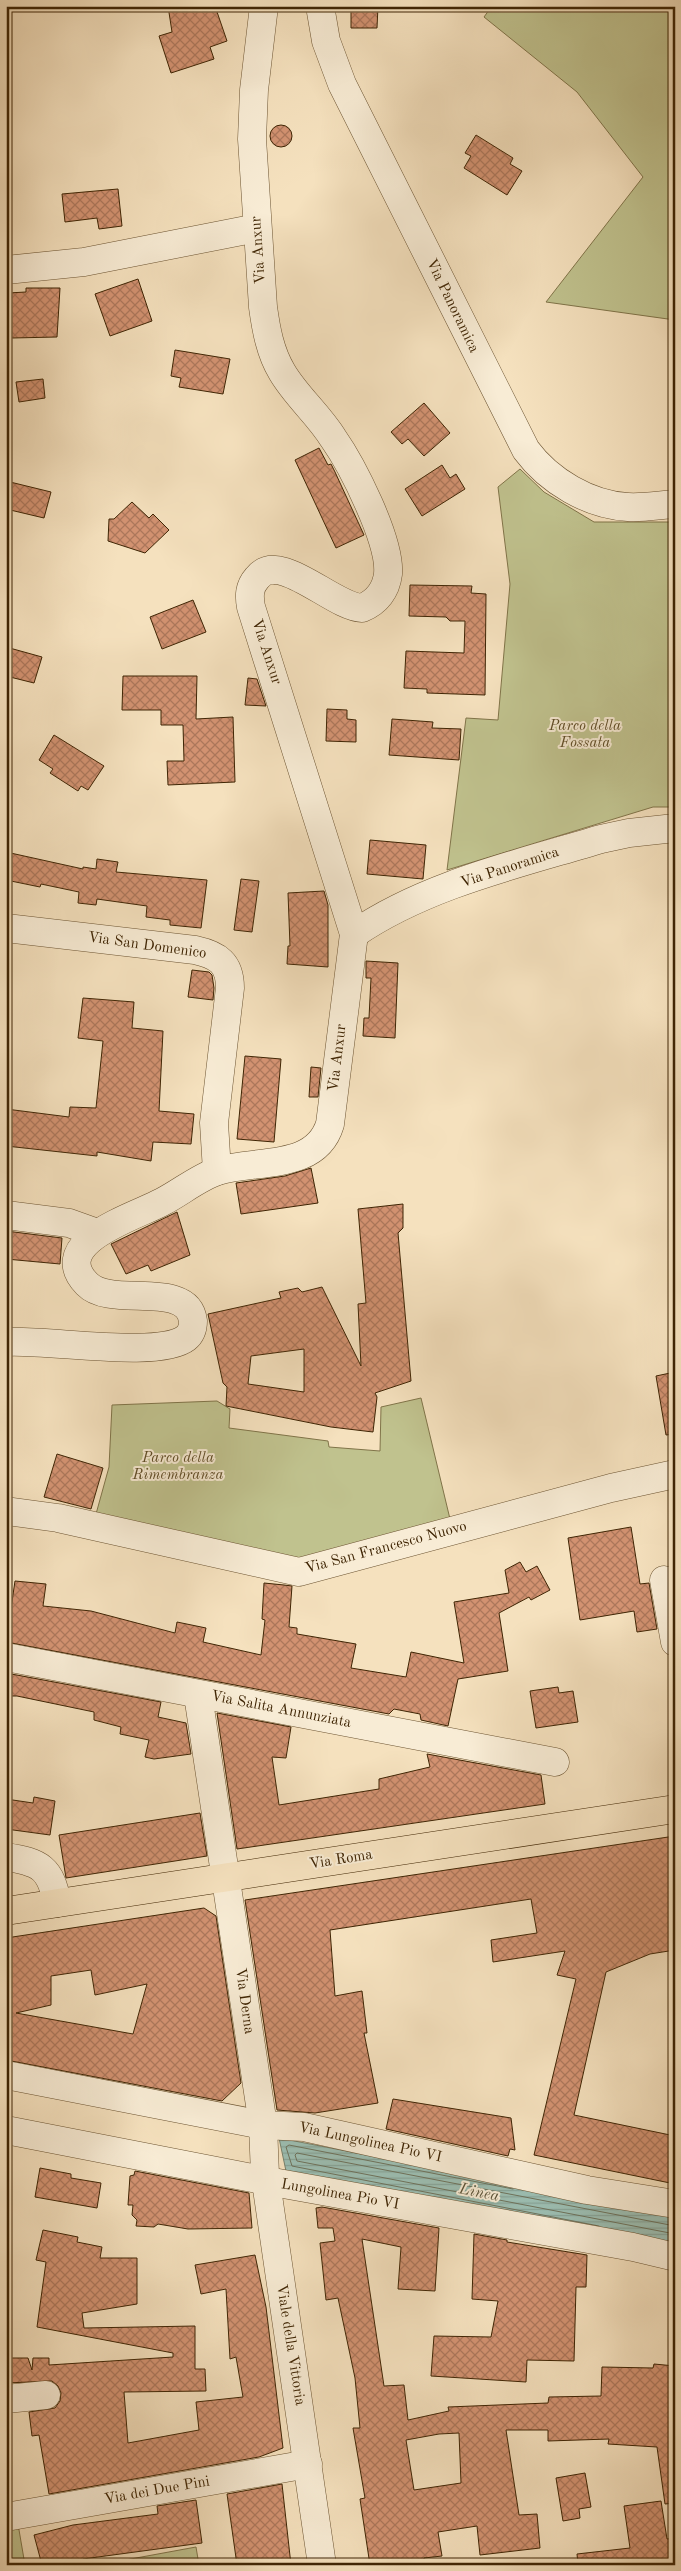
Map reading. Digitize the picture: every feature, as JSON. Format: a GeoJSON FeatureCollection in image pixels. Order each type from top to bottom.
{"type":"FeatureCollection","features":[{"type":"Feature","properties":{"kind":"main road","name":"Via Roma"},"geometry":{"type":"LineString","coordinates":[[6,1911],[675,1809]]}},
{"type":"Feature","properties":{"kind":"street","name":"Via Anxur"},"geometry":{"type":"LineString","coordinates":[[97,1233],[156,1206],[217,1171],[304,1155],[324,1139],[330,1124],[354,934],[251,607],[250,591],[258,576],[267,570],[276,568],[290,573],[344,603],[362,608],[373,603],[383,591],[388,566],[378,528],[347,459],[324,425],[295,392],[276,360],[265,321],[253,158],[253,104],[264,6]]}},
{"type":"Feature","properties":{"kind":"street","name":"Via Panoramica"},"geometry":{"type":"LineString","coordinates":[[320,6],[326,41],[342,84],[526,450],[543,471],[552,478],[591,498],[621,506],[675,504]]}},
{"type":"Feature","properties":{"kind":"street"},"geometry":{"type":"LineString","coordinates":[[6,270],[84,262],[257,228]]}},
{"type":"Feature","properties":{"kind":"street","name":"Via Panoramica"},"geometry":{"type":"LineString","coordinates":[[354,934],[401,905],[468,881],[601,839],[629,833],[675,828]]}},
{"type":"Feature","properties":{"kind":"street","name":"Via San Domenico"},"geometry":{"type":"LineString","coordinates":[[6,928],[195,950],[222,960],[229,972],[230,988],[215,1108],[214,1133],[217,1171]]}},
{"type":"Feature","properties":{"kind":"street"},"geometry":{"type":"LineString","coordinates":[[6,1215],[69,1223],[97,1233]]}},
{"type":"Feature","properties":{"kind":"street"},"geometry":{"type":"LineString","coordinates":[[6,1342],[42,1341],[150,1347],[174,1344],[189,1335],[193,1322],[184,1304],[178,1300],[104,1293],[95,1290],[85,1282],[78,1268],[78,1256],[85,1243],[97,1233]]}},
{"type":"Feature","properties":{"kind":"street","name":"Via San Francesco Nuovo"},"geometry":{"type":"LineString","coordinates":[[18,1512],[299,1572],[618,1486],[675,1474]]}},
{"type":"Feature","properties":{"kind":"street"},"geometry":{"type":"LineString","coordinates":[[6,1526],[18,1512]]}},
{"type":"Feature","properties":{"kind":"street"},"geometry":{"type":"LineString","coordinates":[[664,1580],[675,1642]]}},
{"type":"Feature","properties":{"kind":"street","name":"Via Salita Annunziata"},"geometry":{"type":"LineString","coordinates":[[6,1657],[555,1762]]}},
{"type":"Feature","properties":{"kind":"street","name":"Via Derna"},"geometry":{"type":"LineString","coordinates":[[198,1695],[263,2125]]}},
{"type":"Feature","properties":{"kind":"street"},"geometry":{"type":"LineString","coordinates":[[6,1857],[28,1861],[44,1869],[54,1884],[57,1903]]}},
{"type":"Feature","properties":{"kind":"street","name":"Via Lungolinea Pio VI"},"geometry":{"type":"LineString","coordinates":[[6,2075],[263,2125],[304,2127],[587,2190],[675,2204]]}},
{"type":"Feature","properties":{"kind":"street","name":"Viale della Vittoria"},"geometry":{"type":"LineString","coordinates":[[263,2125],[267,2181],[322,2565]]}},
{"type":"Feature","properties":{"kind":"street","name":"Lungolinea Pio VI"},"geometry":{"type":"LineString","coordinates":[[6,2130],[267,2181],[633,2247],[675,2257]]}},
{"type":"Feature","properties":{"kind":"street"},"geometry":{"type":"LineString","coordinates":[[6,2399],[46,2395]]}},
{"type":"Feature","properties":{"kind":"street","name":"Via dei Due Pini"},"geometry":{"type":"LineString","coordinates":[[6,2517],[308,2464]]}},
{"type":"Feature","properties":{"kind":"green space"},"geometry":{"type":"Polygon","coordinates":[[[492,6],[675,6],[675,320],[546,302],[643,177],[577,92],[484,17],[492,6]]]}},
{"type":"Feature","properties":{"kind":"green space","name":"Parco della Fossata"},"geometry":{"type":"Polygon","coordinates":[[[520,469],[544,492],[594,522],[675,522],[675,807],[653,807],[447,870],[466,718],[498,720],[510,584],[498,487],[520,469]]]}},
{"type":"Feature","properties":{"kind":"green space","name":"Parco della Rimembranza"},"geometry":{"type":"Polygon","coordinates":[[[421,1398],[450,1519],[301,1560],[96,1514],[109,1467],[112,1405],[217,1401],[230,1409],[229,1428],[328,1441],[329,1447],[380,1451],[381,1407],[421,1398]]]}},
{"type":"Feature","properties":{"kind":"green space"},"geometry":{"type":"Polygon","coordinates":[[[18,2524],[25,2565],[6,2565],[6,2526],[18,2524]]]}},
{"type":"Feature","properties":{"kind":"green space"},"geometry":{"type":"Polygon","coordinates":[[[196,2547],[199,2565],[98,2565],[196,2547]]]}},
{"type":"Feature","properties":{"kind":"water","name":"Linea"},"geometry":{"type":"Polygon","coordinates":[[[279,2138],[675,2215],[675,2245],[286,2171],[279,2138]]]}},
{"type":"Feature","properties":{"kind":"building"},"geometry":{"type":"Polygon","coordinates":[[[168,6],[215,6],[227,41],[210,47],[214,59],[171,73],[159,36],[172,32],[168,6]]]}},
{"type":"Feature","properties":{"kind":"building"},"geometry":{"type":"Polygon","coordinates":[[[351,6],[378,6],[377,28],[351,28],[351,6]]]}},
{"type":"Feature","properties":{"kind":"building"},"geometry":{"type":"Polygon","coordinates":[[[277,125],[285,125],[292,132],[292,140],[285,147],[277,147],[270,140],[270,132],[277,125]]]}},
{"type":"Feature","properties":{"kind":"building"},"geometry":{"type":"Polygon","coordinates":[[[476,135],[513,158],[510,164],[522,171],[507,195],[464,168],[471,156],[465,153],[476,135]]]}},
{"type":"Feature","properties":{"kind":"building"},"geometry":{"type":"Polygon","coordinates":[[[118,189],[122,226],[99,229],[97,218],[65,222],[62,194],[118,189]]]}},
{"type":"Feature","properties":{"kind":"building"},"geometry":{"type":"Polygon","coordinates":[[[138,279],[152,321],[110,336],[95,294],[138,279]]]}},
{"type":"Feature","properties":{"kind":"building"},"geometry":{"type":"Polygon","coordinates":[[[26,288],[60,288],[57,337],[12,338],[11,334],[6,334],[8,293],[26,292],[26,288]]]}},
{"type":"Feature","properties":{"kind":"building"},"geometry":{"type":"Polygon","coordinates":[[[175,350],[230,359],[223,394],[179,387],[181,378],[171,376],[175,350]]]}},
{"type":"Feature","properties":{"kind":"building"},"geometry":{"type":"Polygon","coordinates":[[[43,379],[45,398],[19,402],[16,382],[43,379]]]}},
{"type":"Feature","properties":{"kind":"building"},"geometry":{"type":"Polygon","coordinates":[[[424,403],[450,433],[424,456],[408,439],[402,444],[391,432],[424,403]]]}},
{"type":"Feature","properties":{"kind":"building"},"geometry":{"type":"Polygon","coordinates":[[[319,448],[328,465],[331,464],[364,535],[336,548],[295,460],[319,448]]]}},
{"type":"Feature","properties":{"kind":"building"},"geometry":{"type":"Polygon","coordinates":[[[442,465],[450,478],[456,474],[465,489],[422,516],[405,489],[442,465]]]}},
{"type":"Feature","properties":{"kind":"building"},"geometry":{"type":"Polygon","coordinates":[[[6,481],[51,492],[44,518],[6,509],[6,481]]]}},
{"type":"Feature","properties":{"kind":"building"},"geometry":{"type":"Polygon","coordinates":[[[132,502],[149,518],[153,514],[169,530],[145,553],[108,541],[109,519],[114,519],[132,502]]]}},
{"type":"Feature","properties":{"kind":"building"},"geometry":{"type":"Polygon","coordinates":[[[410,585],[472,586],[471,593],[486,594],[485,695],[427,693],[427,689],[404,688],[406,651],[464,653],[465,621],[450,621],[446,617],[409,616],[410,585]]]}},
{"type":"Feature","properties":{"kind":"building"},"geometry":{"type":"Polygon","coordinates":[[[193,600],[206,632],[162,649],[150,617],[193,600]]]}},
{"type":"Feature","properties":{"kind":"building"},"geometry":{"type":"Polygon","coordinates":[[[6,647],[42,657],[34,683],[6,676],[6,647]]]}},
{"type":"Feature","properties":{"kind":"building"},"geometry":{"type":"Polygon","coordinates":[[[123,676],[197,676],[196,719],[233,717],[235,782],[168,785],[167,761],[184,761],[183,725],[161,725],[161,710],[122,710],[123,676]]]}},
{"type":"Feature","properties":{"kind":"building"},"geometry":{"type":"Polygon","coordinates":[[[248,678],[257,679],[266,706],[245,705],[248,678]]]}},
{"type":"Feature","properties":{"kind":"building"},"geometry":{"type":"Polygon","coordinates":[[[327,709],[347,710],[347,719],[356,720],[356,742],[326,741],[327,709]]]}},
{"type":"Feature","properties":{"kind":"building"},"geometry":{"type":"Polygon","coordinates":[[[392,719],[433,722],[432,728],[461,729],[459,760],[389,755],[392,719]]]}},
{"type":"Feature","properties":{"kind":"building"},"geometry":{"type":"Polygon","coordinates":[[[54,735],[104,766],[88,790],[81,786],[78,791],[50,773],[53,769],[39,760],[54,735]]]}},
{"type":"Feature","properties":{"kind":"building"},"geometry":{"type":"Polygon","coordinates":[[[370,840],[426,845],[423,879],[367,874],[370,840]]]}},
{"type":"Feature","properties":{"kind":"building"},"geometry":{"type":"Polygon","coordinates":[[[6,852],[83,869],[83,867],[96,869],[97,859],[118,862],[116,872],[207,880],[201,928],[170,925],[170,920],[146,917],[147,906],[97,899],[96,905],[78,903],[79,892],[41,884],[40,887],[6,880],[6,852]]]}},
{"type":"Feature","properties":{"kind":"building"},"geometry":{"type":"Polygon","coordinates":[[[241,879],[259,881],[252,932],[234,930],[241,879]]]}},
{"type":"Feature","properties":{"kind":"building"},"geometry":{"type":"Polygon","coordinates":[[[324,891],[328,905],[328,967],[287,964],[288,946],[290,946],[288,893],[324,891]]]}},
{"type":"Feature","properties":{"kind":"building"},"geometry":{"type":"Polygon","coordinates":[[[366,961],[398,963],[395,1038],[363,1036],[364,1018],[369,1018],[371,978],[366,978],[366,961]]]}},
{"type":"Feature","properties":{"kind":"building"},"geometry":{"type":"Polygon","coordinates":[[[192,970],[209,972],[212,975],[213,1000],[188,997],[192,970]]]}},
{"type":"Feature","properties":{"kind":"building"},"geometry":{"type":"Polygon","coordinates":[[[83,998],[134,1002],[132,1028],[163,1031],[159,1111],[194,1114],[191,1144],[153,1142],[151,1161],[97,1152],[97,1156],[6,1146],[6,1109],[69,1117],[70,1107],[96,1108],[103,1041],[78,1038],[83,998]]]}},
{"type":"Feature","properties":{"kind":"building"},"geometry":{"type":"Polygon","coordinates":[[[245,1056],[281,1059],[274,1142],[237,1139],[245,1056]]]}},
{"type":"Feature","properties":{"kind":"building"},"geometry":{"type":"Polygon","coordinates":[[[311,1067],[321,1068],[318,1097],[309,1097],[311,1067]]]}},
{"type":"Feature","properties":{"kind":"building"},"geometry":{"type":"Polygon","coordinates":[[[311,1168],[318,1203],[241,1214],[236,1183],[285,1176],[311,1168]]]}},
{"type":"Feature","properties":{"kind":"building"},"geometry":{"type":"Polygon","coordinates":[[[403,1204],[403,1228],[398,1233],[411,1381],[375,1393],[377,1397],[373,1432],[331,1427],[226,1406],[227,1387],[223,1383],[208,1314],[281,1298],[279,1292],[298,1288],[302,1292],[322,1287],[361,1366],[358,1304],[366,1303],[358,1209],[403,1204]],[[304,1349],[251,1356],[248,1384],[304,1392],[304,1349]]]}},
{"type":"Feature","properties":{"kind":"building"},"geometry":{"type":"Polygon","coordinates":[[[177,1212],[190,1255],[151,1271],[148,1265],[126,1274],[111,1244],[177,1212]]]}},
{"type":"Feature","properties":{"kind":"building"},"geometry":{"type":"Polygon","coordinates":[[[6,1231],[62,1238],[60,1264],[6,1259],[6,1231]]]}},
{"type":"Feature","properties":{"kind":"building"},"geometry":{"type":"Polygon","coordinates":[[[675,1372],[675,1434],[666,1435],[656,1376],[675,1372]]]}},
{"type":"Feature","properties":{"kind":"building"},"geometry":{"type":"Polygon","coordinates":[[[57,1454],[103,1468],[91,1509],[44,1497],[57,1454]]]}},
{"type":"Feature","properties":{"kind":"building"},"geometry":{"type":"Polygon","coordinates":[[[631,1527],[640,1584],[649,1583],[657,1629],[637,1632],[634,1611],[580,1620],[568,1538],[631,1527]]]}},
{"type":"Feature","properties":{"kind":"building"},"geometry":{"type":"Polygon","coordinates":[[[520,1562],[526,1572],[537,1566],[550,1590],[531,1600],[529,1597],[499,1613],[508,1671],[458,1679],[448,1726],[421,1720],[420,1714],[394,1709],[389,1714],[6,1642],[15,1581],[46,1584],[43,1606],[91,1611],[175,1633],[177,1622],[206,1628],[203,1642],[261,1655],[265,1620],[262,1619],[264,1583],[292,1586],[289,1627],[297,1628],[297,1634],[356,1644],[351,1668],[406,1677],[411,1652],[464,1663],[454,1602],[509,1593],[505,1570],[520,1562]]]}},
{"type":"Feature","properties":{"kind":"building"},"geometry":{"type":"Polygon","coordinates":[[[6,1673],[161,1702],[158,1717],[186,1723],[191,1754],[154,1759],[145,1757],[149,1740],[120,1734],[121,1727],[94,1720],[94,1712],[17,1696],[6,1696],[6,1673]]]}},
{"type":"Feature","properties":{"kind":"building"},"geometry":{"type":"Polygon","coordinates":[[[558,1687],[559,1693],[573,1691],[578,1722],[536,1728],[530,1691],[558,1687]]]}},
{"type":"Feature","properties":{"kind":"building"},"geometry":{"type":"Polygon","coordinates":[[[217,1713],[291,1727],[286,1758],[272,1757],[279,1805],[379,1789],[379,1779],[430,1767],[427,1754],[541,1775],[545,1804],[237,1849],[217,1713]]]}},
{"type":"Feature","properties":{"kind":"building"},"geometry":{"type":"Polygon","coordinates":[[[34,1797],[55,1801],[50,1835],[6,1829],[6,1799],[33,1803],[34,1797]]]}},
{"type":"Feature","properties":{"kind":"building"},"geometry":{"type":"Polygon","coordinates":[[[200,1813],[207,1856],[66,1878],[59,1835],[200,1813]]]}},
{"type":"Feature","properties":{"kind":"building"},"geometry":{"type":"Polygon","coordinates":[[[675,1836],[675,1950],[650,1954],[606,1972],[574,2115],[675,2136],[675,2184],[534,2155],[576,1979],[557,1975],[565,1951],[493,1962],[491,1940],[537,1933],[531,1899],[330,1930],[335,1996],[362,1991],[367,2033],[364,2033],[378,2103],[315,2113],[277,2110],[245,1900],[675,1836]]]}},
{"type":"Feature","properties":{"kind":"building"},"geometry":{"type":"Polygon","coordinates":[[[204,1908],[216,1916],[241,2083],[222,2101],[6,2060],[6,1938],[204,1908]],[[91,1970],[51,1976],[51,2005],[16,2013],[133,2034],[147,1984],[95,1995],[91,1970]]]}},
{"type":"Feature","properties":{"kind":"building"},"geometry":{"type":"Polygon","coordinates":[[[393,2099],[511,2118],[515,2150],[510,2149],[508,2156],[386,2129],[393,2099]]]}},
{"type":"Feature","properties":{"kind":"building"},"geometry":{"type":"Polygon","coordinates":[[[40,2168],[71,2174],[71,2178],[101,2183],[97,2208],[35,2197],[40,2168]]]}},
{"type":"Feature","properties":{"kind":"building"},"geometry":{"type":"Polygon","coordinates":[[[135,2171],[249,2193],[252,2228],[188,2229],[158,2224],[154,2227],[136,2226],[137,2220],[132,2215],[133,2205],[128,2205],[130,2176],[134,2175],[135,2171]]]}},
{"type":"Feature","properties":{"kind":"building"},"geometry":{"type":"Polygon","coordinates":[[[322,2207],[439,2228],[435,2291],[398,2289],[401,2247],[362,2239],[384,2386],[404,2385],[408,2420],[449,2411],[448,2407],[548,2403],[549,2397],[601,2396],[602,2367],[653,2368],[654,2364],[675,2366],[675,2503],[665,2504],[657,2447],[608,2444],[609,2439],[548,2441],[548,2430],[506,2430],[519,2515],[537,2514],[540,2548],[480,2555],[477,2526],[438,2532],[442,2556],[424,2558],[425,2565],[370,2565],[360,2499],[365,2498],[353,2428],[360,2428],[355,2378],[338,2298],[326,2300],[320,2243],[335,2241],[333,2228],[318,2228],[316,2208],[322,2207]],[[459,2433],[439,2434],[406,2440],[414,2490],[461,2483],[459,2433]]]}},
{"type":"Feature","properties":{"kind":"building"},"geometry":{"type":"Polygon","coordinates":[[[43,2230],[78,2237],[77,2242],[102,2247],[100,2258],[137,2258],[137,2304],[82,2313],[84,2328],[195,2326],[195,2369],[205,2369],[206,2391],[124,2392],[128,2443],[199,2430],[196,2402],[243,2397],[236,2357],[230,2359],[226,2289],[201,2294],[195,2265],[255,2255],[266,2307],[283,2448],[259,2457],[49,2494],[39,2435],[32,2436],[29,2412],[55,2408],[60,2401],[61,2393],[58,2386],[52,2381],[6,2383],[6,2358],[28,2358],[32,2370],[33,2358],[49,2358],[49,2365],[173,2357],[173,2353],[37,2327],[46,2262],[36,2260],[43,2230]]]}},
{"type":"Feature","properties":{"kind":"building"},"geometry":{"type":"Polygon","coordinates":[[[474,2234],[507,2240],[507,2242],[587,2255],[586,2287],[576,2287],[574,2361],[527,2360],[526,2382],[431,2376],[434,2336],[491,2337],[498,2301],[472,2299],[474,2234]]]}},
{"type":"Feature","properties":{"kind":"building"},"geometry":{"type":"Polygon","coordinates":[[[585,2473],[591,2507],[579,2509],[580,2518],[563,2521],[556,2478],[585,2473]]]}},
{"type":"Feature","properties":{"kind":"building"},"geometry":{"type":"Polygon","coordinates":[[[282,2484],[291,2565],[237,2565],[227,2494],[282,2484]]]}},
{"type":"Feature","properties":{"kind":"building"},"geometry":{"type":"Polygon","coordinates":[[[196,2500],[202,2543],[83,2559],[84,2561],[67,2565],[42,2565],[34,2535],[73,2525],[158,2514],[157,2506],[196,2500]]]}},
{"type":"Feature","properties":{"kind":"building"},"geometry":{"type":"Polygon","coordinates":[[[661,2501],[667,2539],[675,2538],[675,2565],[578,2565],[577,2554],[630,2548],[624,2506],[661,2501]]]}}]}
